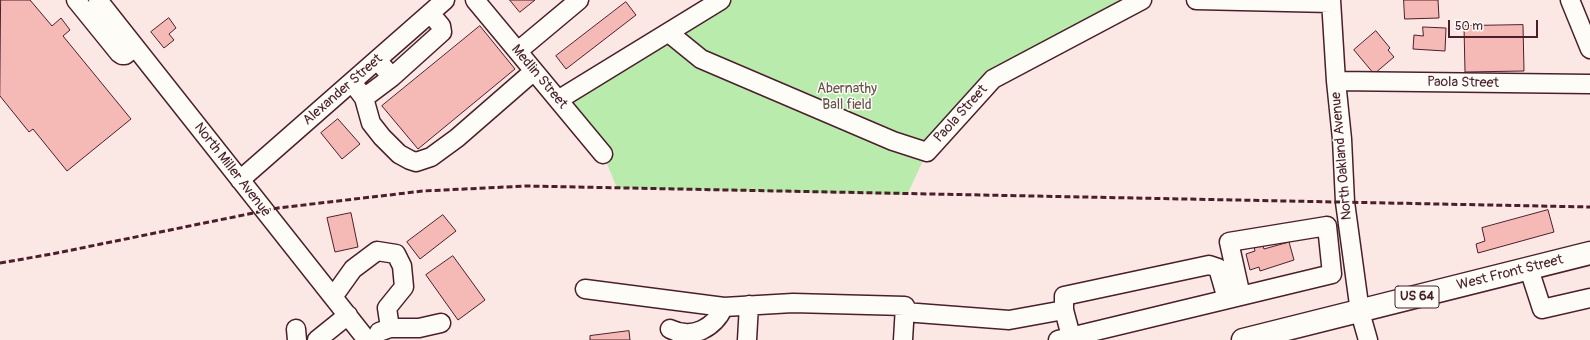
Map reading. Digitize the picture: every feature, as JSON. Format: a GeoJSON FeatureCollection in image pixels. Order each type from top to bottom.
{"type":"FeatureCollection","features":[{"type":"Feature","properties":{"kind":"main road","name":"West Front Street"},"geometry":{"type":"LineString","coordinates":[[1244,340],[1590,253]]}},
{"type":"Feature","properties":{"kind":"street","name":"North Miller Avenue"},"geometry":{"type":"LineString","coordinates":[[76,0],[96,7],[111,31],[135,47],[366,339]]}},
{"type":"Feature","properties":{"kind":"street","name":"Alexander Street"},"geometry":{"type":"LineString","coordinates":[[240,180],[445,0]]}},
{"type":"Feature","properties":{"kind":"street","name":"Medlin Street"},"geometry":{"type":"LineString","coordinates":[[475,0],[603,154]]}},
{"type":"Feature","properties":{"kind":"street"},"geometry":{"type":"LineString","coordinates":[[518,51],[579,0]]}},
{"type":"Feature","properties":{"kind":"street"},"geometry":{"type":"LineString","coordinates":[[558,100],[721,0]]}},
{"type":"Feature","properties":{"kind":"street","name":"Paola Street"},"geometry":{"type":"LineString","coordinates":[[669,33],[701,59],[893,141],[927,152],[993,79],[1142,0]]}},
{"type":"Feature","properties":{"kind":"street"},"geometry":{"type":"LineString","coordinates":[[1196,0],[1331,1]]}},
{"type":"Feature","properties":{"kind":"street"},"geometry":{"type":"LineString","coordinates":[[1570,0],[1590,48]]}},
{"type":"Feature","properties":{"kind":"street","name":"North Oakland Avenue"},"geometry":{"type":"LineString","coordinates":[[1331,1],[1336,81],[1342,139],[1344,202],[1360,312],[1368,340]]}},
{"type":"Feature","properties":{"kind":"street"},"geometry":{"type":"LineString","coordinates":[[364,98],[392,77],[442,32],[441,26],[430,14]]}},
{"type":"Feature","properties":{"kind":"street"},"geometry":{"type":"LineString","coordinates":[[397,42],[412,59]]}},
{"type":"Feature","properties":{"kind":"street"},"geometry":{"type":"LineString","coordinates":[[377,60],[392,77]]}},
{"type":"Feature","properties":{"kind":"street"},"geometry":{"type":"LineString","coordinates":[[352,82],[364,98],[371,123],[382,137],[399,154],[416,162],[431,156],[456,138],[534,71]]}},
{"type":"Feature","properties":{"kind":"street","name":"Paola Street"},"geometry":{"type":"LineString","coordinates":[[1336,81],[1590,84]]}},
{"type":"Feature","properties":{"kind":"street"},"geometry":{"type":"LineString","coordinates":[[1327,226],[1332,274],[1067,339],[1064,296],[1209,265],[1218,268],[1234,298],[1229,242],[1327,226]]}},
{"type":"Feature","properties":{"kind":"street"},"geometry":{"type":"LineString","coordinates":[[333,297],[353,270],[377,251],[396,254],[402,266],[404,287],[387,308],[390,328]]}},
{"type":"Feature","properties":{"kind":"street"},"geometry":{"type":"LineString","coordinates":[[1529,269],[1542,309],[1590,298]]}},
{"type":"Feature","properties":{"kind":"street"},"geometry":{"type":"LineString","coordinates":[[585,289],[724,307],[792,303],[905,306],[903,340]]}},
{"type":"Feature","properties":{"kind":"street"},"geometry":{"type":"LineString","coordinates":[[670,300],[667,335],[674,333],[681,337],[699,337],[715,323],[724,307]]}},
{"type":"Feature","properties":{"kind":"street"},"geometry":{"type":"LineString","coordinates":[[747,340],[749,305]]}},
{"type":"Feature","properties":{"kind":"street"},"geometry":{"type":"LineString","coordinates":[[904,312],[1009,320],[1064,310]]}},
{"type":"Feature","properties":{"kind":"street"},"geometry":{"type":"LineString","coordinates":[[317,340],[348,315]]}},
{"type":"Feature","properties":{"kind":"street"},"geometry":{"type":"LineString","coordinates":[[366,339],[390,328],[419,328],[441,323]]}},
{"type":"Feature","properties":{"kind":"green space","name":"Abernathy Ball field"},"geometry":{"type":"Polygon","coordinates":[[[721,0],[1142,0],[993,79],[927,152],[907,195],[617,188],[603,154],[558,100],[721,0]]]}},
{"type":"Feature","properties":{"kind":"building"},"geometry":{"type":"Polygon","coordinates":[[[1,0],[30,0],[52,26],[61,18],[70,30],[63,36],[131,119],[67,171],[33,129],[29,132],[0,96],[1,0]]]}},
{"type":"Feature","properties":{"kind":"building"},"geometry":{"type":"Polygon","coordinates":[[[510,0],[535,0],[520,12],[510,0]]]}},
{"type":"Feature","properties":{"kind":"building"},"geometry":{"type":"Polygon","coordinates":[[[1404,0],[1438,0],[1439,18],[1405,19],[1404,0]]]}},
{"type":"Feature","properties":{"kind":"building"},"geometry":{"type":"Polygon","coordinates":[[[626,2],[636,15],[566,69],[556,56],[626,2]]]}},
{"type":"Feature","properties":{"kind":"building"},"geometry":{"type":"Polygon","coordinates":[[[169,18],[176,28],[169,34],[174,40],[164,48],[151,32],[169,18]]]}},
{"type":"Feature","properties":{"kind":"building"},"geometry":{"type":"Polygon","coordinates":[[[1523,25],[1524,71],[1465,72],[1464,26],[1523,25]]]}},
{"type":"Feature","properties":{"kind":"building"},"geometry":{"type":"Polygon","coordinates":[[[480,26],[515,69],[418,149],[382,106],[480,26]]]}},
{"type":"Feature","properties":{"kind":"building"},"geometry":{"type":"Polygon","coordinates":[[[1423,27],[1446,28],[1445,51],[1413,49],[1414,35],[1423,36],[1423,27]]]}},
{"type":"Feature","properties":{"kind":"building"},"geometry":{"type":"Polygon","coordinates":[[[1376,31],[1390,48],[1388,50],[1394,57],[1374,74],[1354,50],[1376,31]]]}},
{"type":"Feature","properties":{"kind":"building"},"geometry":{"type":"Polygon","coordinates":[[[338,119],[360,144],[342,159],[321,133],[338,119]]]}},
{"type":"Feature","properties":{"kind":"building"},"geometry":{"type":"Polygon","coordinates":[[[1548,210],[1554,232],[1478,253],[1476,244],[1485,241],[1482,228],[1548,210]]]}},
{"type":"Feature","properties":{"kind":"building"},"geometry":{"type":"Polygon","coordinates":[[[351,213],[358,247],[335,252],[327,218],[351,213]]]}},
{"type":"Feature","properties":{"kind":"building"},"geometry":{"type":"Polygon","coordinates":[[[443,215],[456,231],[420,259],[407,242],[443,215]]]}},
{"type":"Feature","properties":{"kind":"building"},"geometry":{"type":"Polygon","coordinates":[[[1261,241],[1264,249],[1289,242],[1294,260],[1260,271],[1259,267],[1250,270],[1246,254],[1255,251],[1253,243],[1261,241]]]}},
{"type":"Feature","properties":{"kind":"building"},"geometry":{"type":"Polygon","coordinates":[[[453,256],[485,300],[458,320],[426,275],[453,256]]]}},
{"type":"Feature","properties":{"kind":"building"},"geometry":{"type":"Polygon","coordinates":[[[629,331],[630,340],[590,340],[590,336],[629,331]]]}},
{"type":"Feature","properties":{"kind":"railway"},"geometry":{"type":"LineString","coordinates":[[0,263],[52,254],[278,208],[423,191],[526,186],[1590,207]]}}]}
